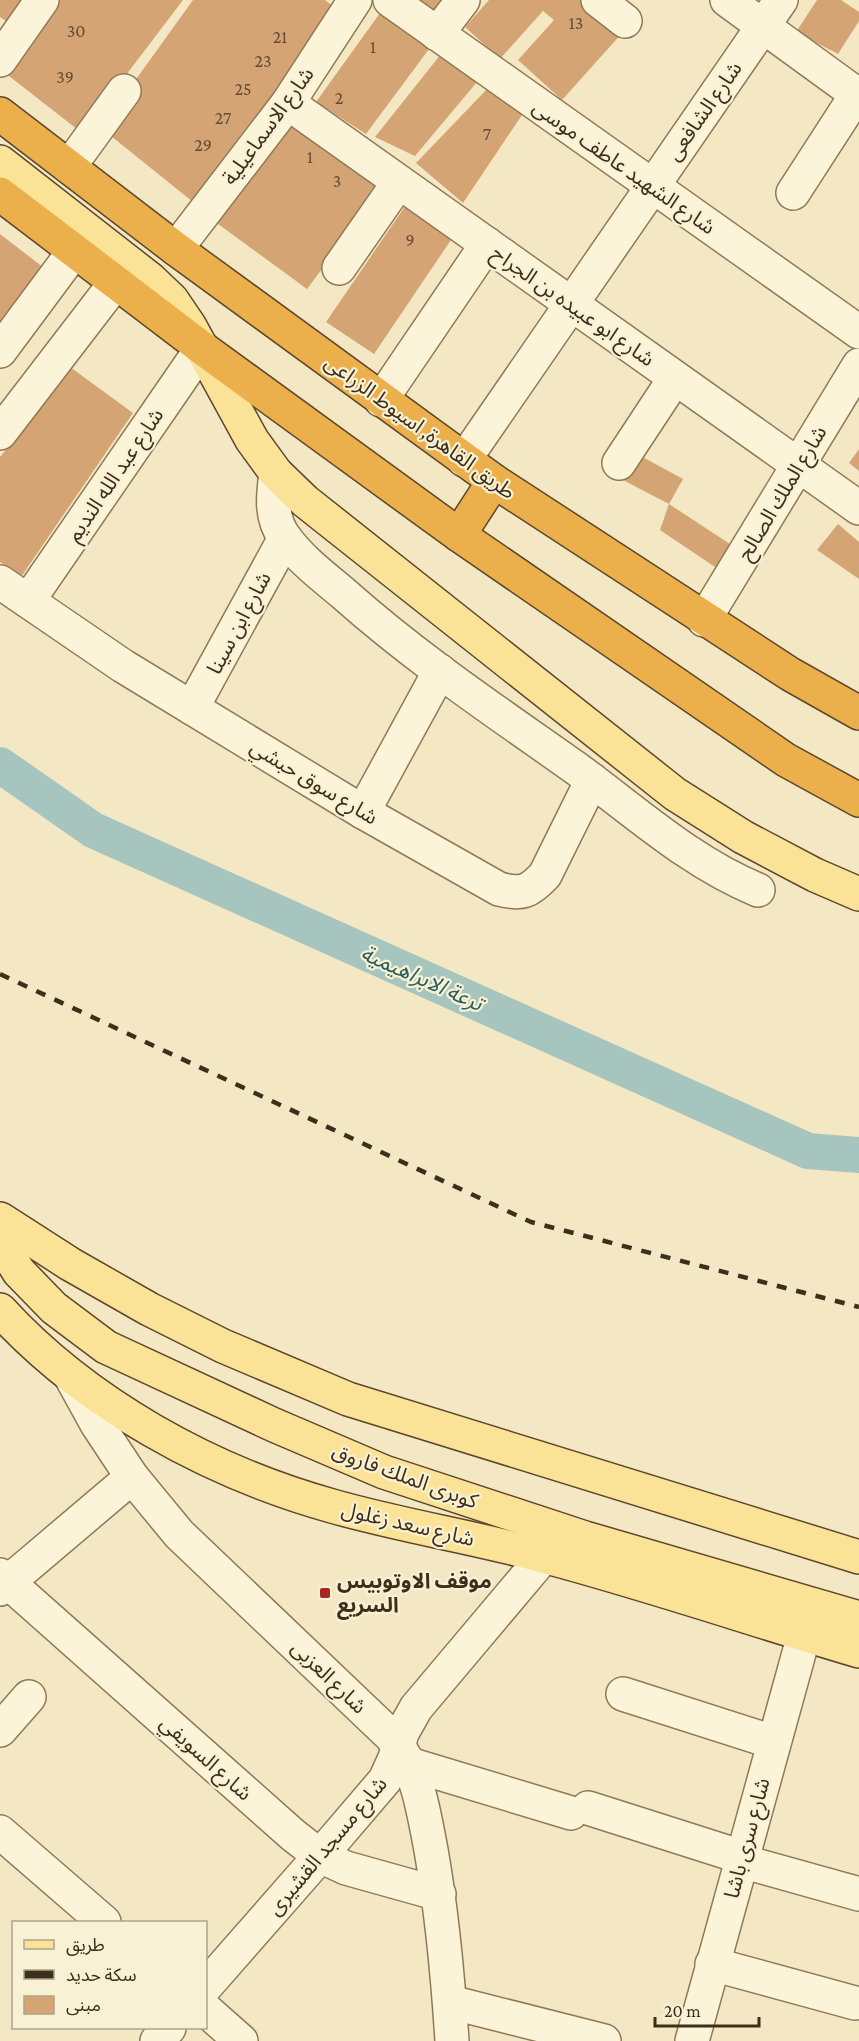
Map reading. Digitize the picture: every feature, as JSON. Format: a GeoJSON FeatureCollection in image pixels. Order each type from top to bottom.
{"type":"FeatureCollection","features":[{"type":"Feature","properties":{"kind":"highway","name":"طريق القاهرة, اسيوط الزراعى"},"geometry":{"type":"LineString","coordinates":[[0,114],[176,249],[494,481],[789,675],[859,713]]}},
{"type":"Feature","properties":{"kind":"highway"},"geometry":{"type":"LineString","coordinates":[[0,194],[202,348],[459,536],[786,760],[859,800]]}},
{"type":"Feature","properties":{"kind":"highway"},"geometry":{"type":"LineString","coordinates":[[459,536],[494,481]]}},
{"type":"Feature","properties":{"kind":"main road"},"geometry":{"type":"LineString","coordinates":[[0,162],[150,279],[172,300],[189,325],[252,440],[276,473],[305,501],[675,794],[743,837],[815,875],[859,894]]}},
{"type":"Feature","properties":{"kind":"main road"},"geometry":{"type":"LineString","coordinates":[[0,1219],[105,1285],[223,1346],[348,1399],[859,1557]]}},
{"type":"Feature","properties":{"kind":"main road","name":"كوبرى الملك فاروق"},"geometry":{"type":"LineString","coordinates":[[0,1242],[19,1272],[54,1308],[106,1347],[384,1472],[585,1538],[859,1618]]}},
{"type":"Feature","properties":{"kind":"main road"},"geometry":{"type":"LineString","coordinates":[[70,1375],[52,1333],[51,1320],[54,1308],[70,1291],[81,1287],[105,1285]]}},
{"type":"Feature","properties":{"kind":"main road","name":"شارع سعد زغلول"},"geometry":{"type":"LineString","coordinates":[[0,1310],[39,1350],[70,1375],[144,1424],[195,1453],[242,1475],[332,1506],[544,1556],[859,1651]]}},
{"type":"Feature","properties":{"kind":"street"},"geometry":{"type":"LineString","coordinates":[[0,60],[9,27],[42,0]]}},
{"type":"Feature","properties":{"kind":"street","name":"شارع الاسماعيلية"},"geometry":{"type":"LineString","coordinates":[[176,249],[288,103],[355,0]]}},
{"type":"Feature","properties":{"kind":"street","name":"شارع الشهيد عاطف موسى"},"geometry":{"type":"LineString","coordinates":[[390,0],[859,332]]}},
{"type":"Feature","properties":{"kind":"street"},"geometry":{"type":"LineString","coordinates":[[436,34],[463,0]]}},
{"type":"Feature","properties":{"kind":"street"},"geometry":{"type":"LineString","coordinates":[[598,0],[625,21]]}},
{"type":"Feature","properties":{"kind":"street"},"geometry":{"type":"LineString","coordinates":[[727,0],[772,13],[858,95],[793,193]]}},
{"type":"Feature","properties":{"kind":"street","name":"شارع الشافعى"},"geometry":{"type":"LineString","coordinates":[[464,460],[772,13]]}},
{"type":"Feature","properties":{"kind":"street"},"geometry":{"type":"LineString","coordinates":[[69,166],[124,91]]}},
{"type":"Feature","properties":{"kind":"street","name":"شارع ابو عبيده بن الجراح"},"geometry":{"type":"LineString","coordinates":[[288,103],[859,508]]}},
{"type":"Feature","properties":{"kind":"street"},"geometry":{"type":"LineString","coordinates":[[339,268],[399,182]]}},
{"type":"Feature","properties":{"kind":"street"},"geometry":{"type":"LineString","coordinates":[[381,400],[487,244]]}},
{"type":"Feature","properties":{"kind":"street"},"geometry":{"type":"LineString","coordinates":[[0,351],[75,250]]}},
{"type":"Feature","properties":{"kind":"street"},"geometry":{"type":"LineString","coordinates":[[0,433],[116,282]]}},
{"type":"Feature","properties":{"kind":"street","name":"شارع عبد الله النديم"},"geometry":{"type":"LineString","coordinates":[[28,601],[202,348]]}},
{"type":"Feature","properties":{"kind":"street","name":"شارع الملك الصالح"},"geometry":{"type":"LineString","coordinates":[[704,620],[859,365]]}},
{"type":"Feature","properties":{"kind":"street"},"geometry":{"type":"LineString","coordinates":[[619,463],[675,378]]}},
{"type":"Feature","properties":{"kind":"street"},"geometry":{"type":"LineString","coordinates":[[276,473],[272,502],[276,522],[285,538],[303,558],[370,617],[693,856],[730,878],[758,890]]}},
{"type":"Feature","properties":{"kind":"street","name":"شارع ابن سينا"},"geometry":{"type":"LineString","coordinates":[[192,708],[285,538]]}},
{"type":"Feature","properties":{"kind":"street","name":"شارع سوق حبشي"},"geometry":{"type":"LineString","coordinates":[[0,582],[123,666],[363,812],[499,889],[516,893],[533,888],[545,876],[592,780]]}},
{"type":"Feature","properties":{"kind":"street"},"geometry":{"type":"LineString","coordinates":[[363,812],[440,671]]}},
{"type":"Feature","properties":{"kind":"street","name":"شارع العزبى"},"geometry":{"type":"LineString","coordinates":[[70,1375],[97,1424],[132,1477],[179,1534],[391,1736],[404,1755],[420,1792],[439,1894],[452,2041]]}},
{"type":"Feature","properties":{"kind":"street"},"geometry":{"type":"LineString","coordinates":[[3,1582],[132,1477]]}},
{"type":"Feature","properties":{"kind":"street","name":"شارع مسجد القشيرى"},"geometry":{"type":"LineString","coordinates":[[207,1985],[385,1780],[391,1769],[404,1755],[405,1726],[416,1708],[544,1556]]}},
{"type":"Feature","properties":{"kind":"street","name":"شارع السويفي"},"geometry":{"type":"LineString","coordinates":[[3,1582],[320,1856],[346,1868],[439,1894]]}},
{"type":"Feature","properties":{"kind":"street","name":"شارع سرى باشا"},"geometry":{"type":"LineString","coordinates":[[692,2041],[804,1635]]}},
{"type":"Feature","properties":{"kind":"street"},"geometry":{"type":"LineString","coordinates":[[623,1694],[773,1742]]}},
{"type":"Feature","properties":{"kind":"street"},"geometry":{"type":"LineString","coordinates":[[0,1730],[29,1697]]}},
{"type":"Feature","properties":{"kind":"street"},"geometry":{"type":"LineString","coordinates":[[404,1755],[859,1894]]}},
{"type":"Feature","properties":{"kind":"street"},"geometry":{"type":"LineString","coordinates":[[0,1832],[102,1921]]}},
{"type":"Feature","properties":{"kind":"street"},"geometry":{"type":"LineString","coordinates":[[712,1964],[855,2003]]}},
{"type":"Feature","properties":{"kind":"street"},"geometry":{"type":"LineString","coordinates":[[450,2002],[604,2041]]}},
{"type":"Feature","properties":{"kind":"street"},"geometry":{"type":"LineString","coordinates":[[207,2011],[241,2041]]}},
{"type":"Feature","properties":{"kind":"street"},"geometry":{"type":"LineString","coordinates":[[157,2041],[168,2029]]}},
{"type":"Feature","properties":{"kind":"building"},"geometry":{"type":"Polygon","coordinates":[[[0,0],[21,0],[6,21],[0,17],[0,0]]]}},
{"type":"Feature","properties":{"kind":"building"},"geometry":{"type":"Polygon","coordinates":[[[53,0],[183,0],[82,133],[0,69],[53,0]]]}},
{"type":"Feature","properties":{"kind":"building"},"geometry":{"type":"Polygon","coordinates":[[[193,0],[325,0],[341,12],[198,206],[101,128],[193,0]]]}},
{"type":"Feature","properties":{"kind":"building"},"geometry":{"type":"Polygon","coordinates":[[[406,0],[456,0],[439,24],[406,0]]]}},
{"type":"Feature","properties":{"kind":"building"},"geometry":{"type":"Polygon","coordinates":[[[489,0],[583,0],[624,31],[562,100],[518,60],[554,20],[543,11],[500,59],[465,27],[489,0]]]}},
{"type":"Feature","properties":{"kind":"building"},"geometry":{"type":"Polygon","coordinates":[[[817,0],[841,0],[859,12],[859,21],[838,54],[796,32],[817,0]]]}},
{"type":"Feature","properties":{"kind":"building"},"geometry":{"type":"Polygon","coordinates":[[[380,13],[432,45],[366,134],[316,102],[380,13]]]}},
{"type":"Feature","properties":{"kind":"building"},"geometry":{"type":"Polygon","coordinates":[[[441,54],[477,82],[415,156],[375,137],[441,54]]]}},
{"type":"Feature","properties":{"kind":"building"},"geometry":{"type":"Polygon","coordinates":[[[489,87],[526,109],[463,203],[416,163],[489,87]]]}},
{"type":"Feature","properties":{"kind":"building"},"geometry":{"type":"Polygon","coordinates":[[[283,117],[382,188],[307,289],[210,218],[283,117]]]}},
{"type":"Feature","properties":{"kind":"building"},"geometry":{"type":"Polygon","coordinates":[[[408,202],[455,234],[374,354],[326,322],[408,202]]]}},
{"type":"Feature","properties":{"kind":"building"},"geometry":{"type":"Polygon","coordinates":[[[0,234],[48,271],[0,335],[0,234]]]}},
{"type":"Feature","properties":{"kind":"building"},"geometry":{"type":"Polygon","coordinates":[[[70,367],[133,413],[21,577],[0,562],[0,457],[70,367]]]}},
{"type":"Feature","properties":{"kind":"building"},"geometry":{"type":"Polygon","coordinates":[[[628,449],[683,479],[669,504],[623,480],[628,449]]]}},
{"type":"Feature","properties":{"kind":"building"},"geometry":{"type":"Polygon","coordinates":[[[859,449],[859,471],[849,463],[859,449]]]}},
{"type":"Feature","properties":{"kind":"building"},"geometry":{"type":"Polygon","coordinates":[[[669,504],[736,548],[721,571],[660,530],[669,504]]]}},
{"type":"Feature","properties":{"kind":"building"},"geometry":{"type":"Polygon","coordinates":[[[838,524],[859,542],[859,579],[817,550],[838,524]]]}},
{"type":"Feature","properties":{"kind":"waterway","name":"ترعة الابراهيمية"},"geometry":{"type":"LineString","coordinates":[[0,765],[93,830],[808,1151],[859,1155]]}},
{"type":"Feature","properties":{"kind":"railway"},"geometry":{"type":"LineString","coordinates":[[0,974],[531,1222],[859,1307]]}},
{"type":"Feature","properties":{"kind":"place","name":"موقف الاوتوبيس السريع"},"geometry":{"type":"Point","coordinates":[325,1593]}}]}
